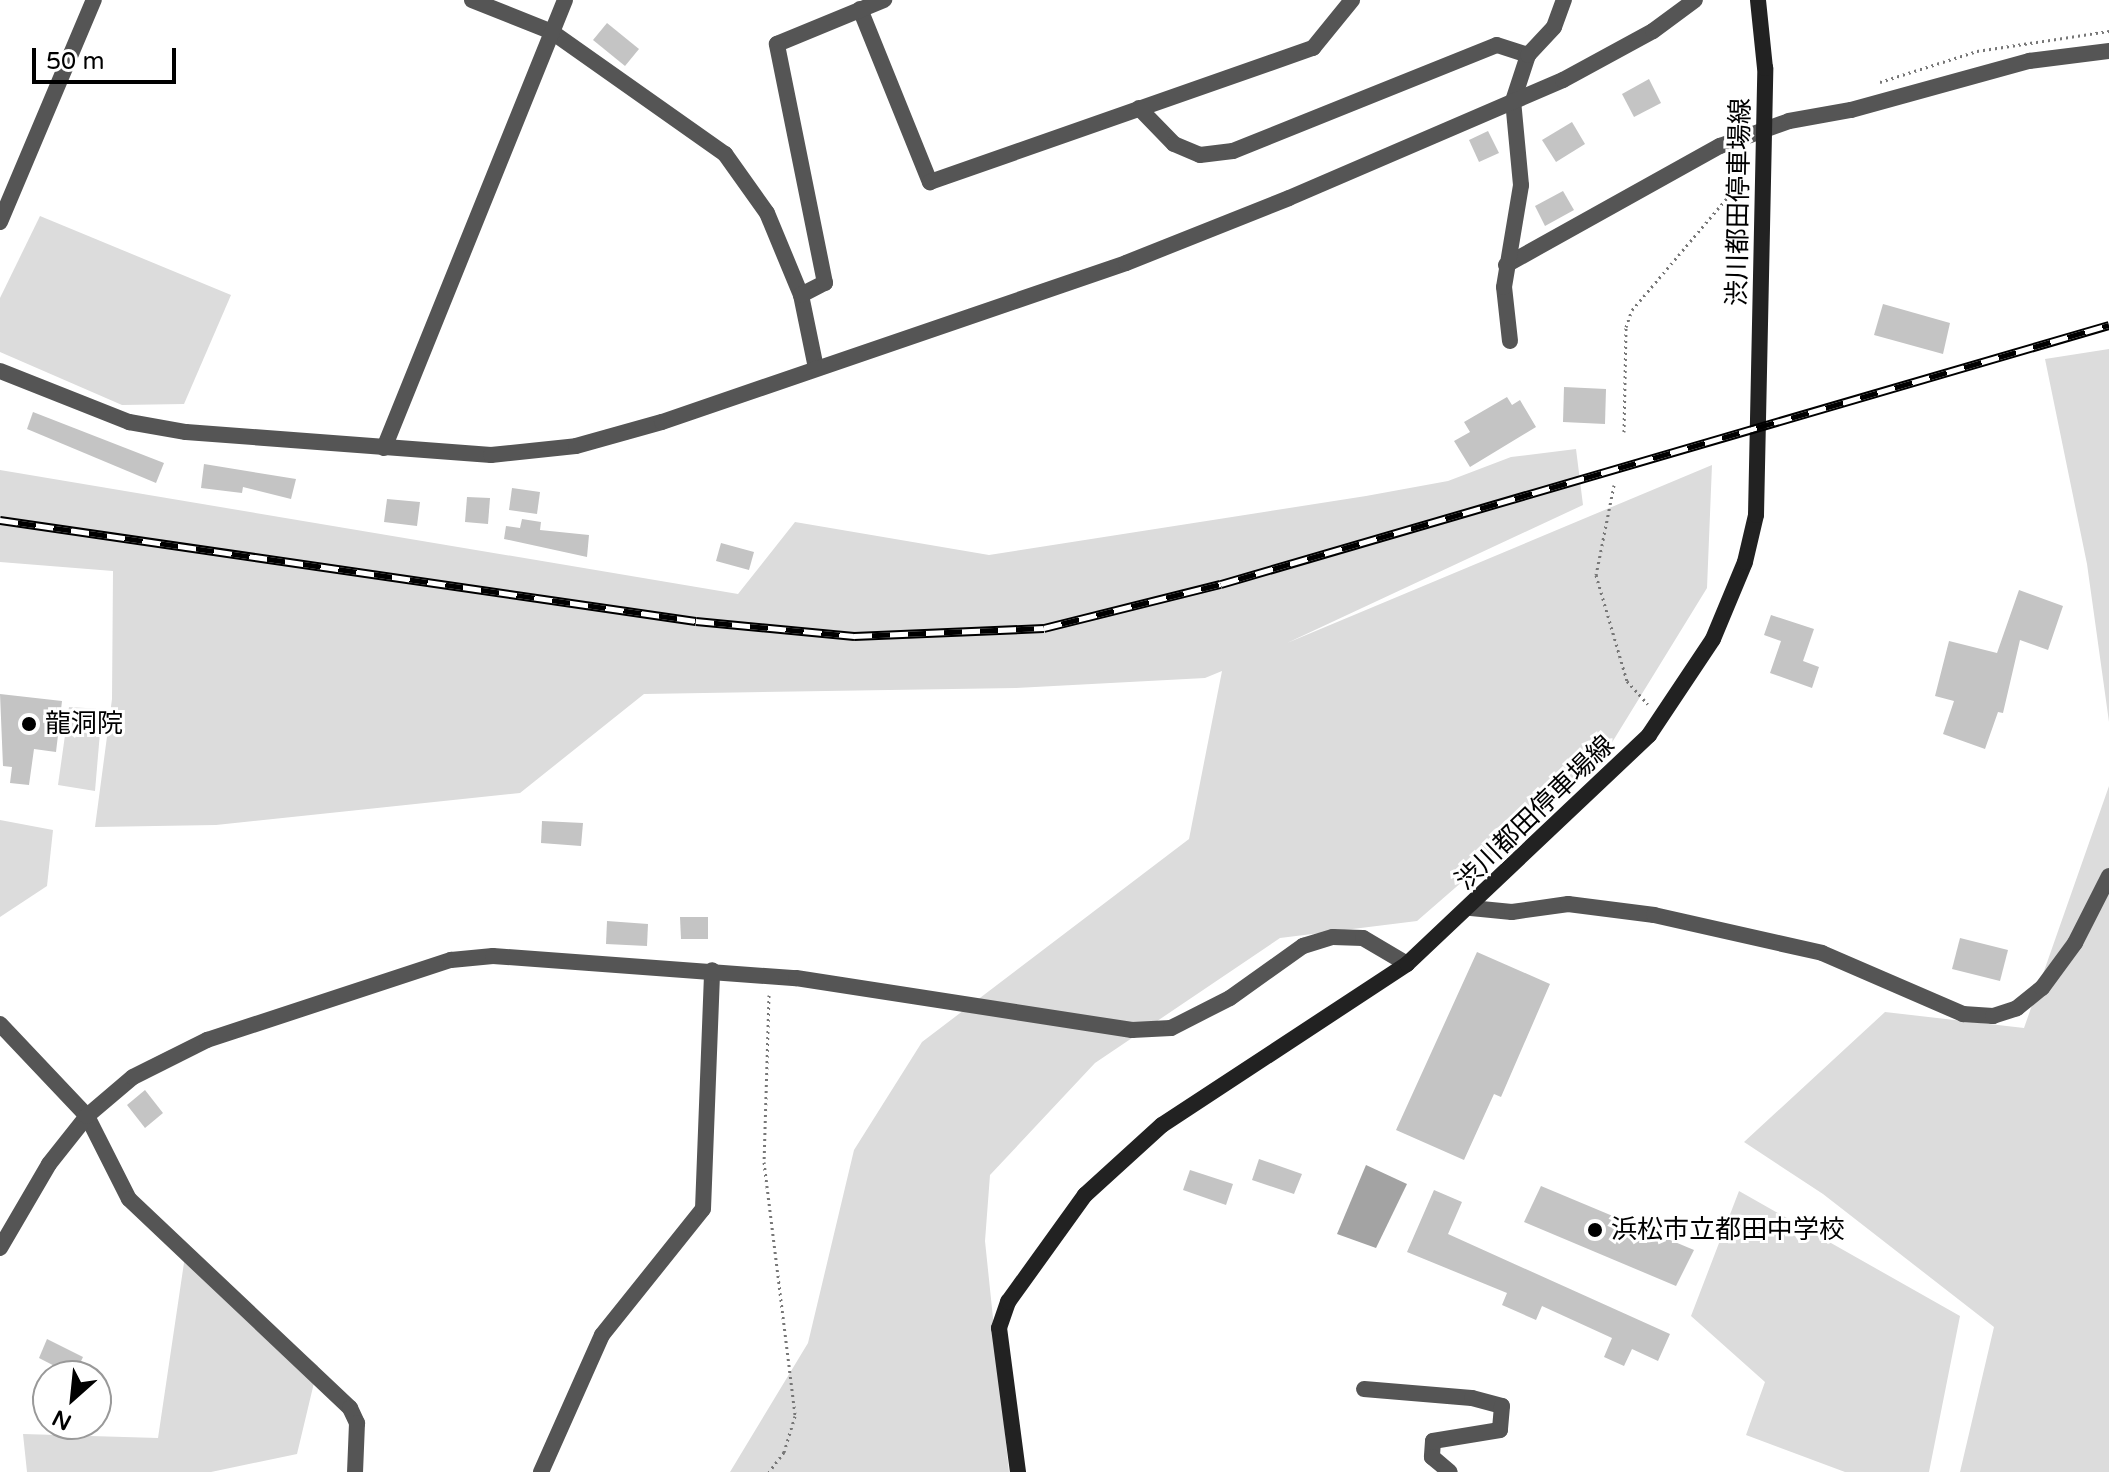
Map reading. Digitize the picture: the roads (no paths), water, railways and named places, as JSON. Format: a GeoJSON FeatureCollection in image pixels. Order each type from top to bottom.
{"type":"FeatureCollection","features":[{"type":"Feature","properties":{"kind":"main road","name":"渋川都田停車場線"},"geometry":{"type":"LineString","coordinates":[[1018,1472],[999,1328],[1008,1302],[1085,1195],[1162,1125],[1407,964],[1471,908],[1649,735],[1713,639],[1745,562],[1756,515],[1765,68],[1758,0]]}},
{"type":"Feature","properties":{"kind":"street"},"geometry":{"type":"LineString","coordinates":[[0,222],[94,0]]}},
{"type":"Feature","properties":{"kind":"street"},"geometry":{"type":"LineString","coordinates":[[472,0],[552,32],[725,154],[767,213],[801,295],[816,368]]}},
{"type":"Feature","properties":{"kind":"street"},"geometry":{"type":"LineString","coordinates":[[384,448],[565,0]]}},
{"type":"Feature","properties":{"kind":"street"},"geometry":{"type":"LineString","coordinates":[[552,32],[577,0]]}},
{"type":"Feature","properties":{"kind":"street"},"geometry":{"type":"LineString","coordinates":[[801,295],[825,283],[777,44],[884,0]]}},
{"type":"Feature","properties":{"kind":"street"},"geometry":{"type":"LineString","coordinates":[[860,9],[930,182],[1313,48],[1352,0]]}},
{"type":"Feature","properties":{"kind":"street"},"geometry":{"type":"LineString","coordinates":[[1510,341],[1506,265],[1521,185],[1513,101],[1528,55],[1554,27],[1564,0]]}},
{"type":"Feature","properties":{"kind":"street"},"geometry":{"type":"LineString","coordinates":[[0,371],[129,422],[186,432],[491,455],[576,446],[1126,263],[1513,101],[1653,31],[1695,0]]}},
{"type":"Feature","properties":{"kind":"street"},"geometry":{"type":"LineString","coordinates":[[1139,108],[1174,144],[1200,155],[1233,151],[1497,45],[1528,55]]}},
{"type":"Feature","properties":{"kind":"street"},"geometry":{"type":"LineString","coordinates":[[1506,265],[1720,146],[1789,121],[1909,95],[2029,61],[2109,51]]}},
{"type":"Feature","properties":{"kind":"street"},"geometry":{"type":"LineString","coordinates":[[1471,908],[1512,912],[1594,905],[1654,915],[1822,953],[1963,1014],[1993,1016],[2017,1008],[2042,988],[2075,943],[2109,876]]}},
{"type":"Feature","properties":{"kind":"street"},"geometry":{"type":"LineString","coordinates":[[0,1248],[49,1164],[87,1116],[133,1077],[207,1040],[451,960],[493,956],[712,970],[1132,1030],[1171,1028],[1230,998],[1303,946],[1333,937],[1363,938],[1407,964]]}},
{"type":"Feature","properties":{"kind":"street"},"geometry":{"type":"LineString","coordinates":[[541,1472],[602,1335],[703,1209],[712,970]]}},
{"type":"Feature","properties":{"kind":"street"},"geometry":{"type":"LineString","coordinates":[[0,1024],[87,1116],[129,1199],[350,1408],[357,1423],[355,1472]]}},
{"type":"Feature","properties":{"kind":"street"},"geometry":{"type":"LineString","coordinates":[[1364,1389],[1472,1398],[1502,1406],[1500,1430],[1433,1441],[1432,1457],[1450,1472]]}},
{"type":"Feature","properties":{"kind":"railway"},"geometry":{"type":"LineString","coordinates":[[0,520],[696,621],[854,636],[1044,628],[1221,584],[2109,325]]}},
{"type":"Feature","properties":{"kind":"place","name":"龍洞院"},"geometry":{"type":"Point","coordinates":[29,724]}},
{"type":"Feature","properties":{"kind":"place","name":"浜松市立都田中学校"},"geometry":{"type":"Point","coordinates":[1595,1230]}}]}
